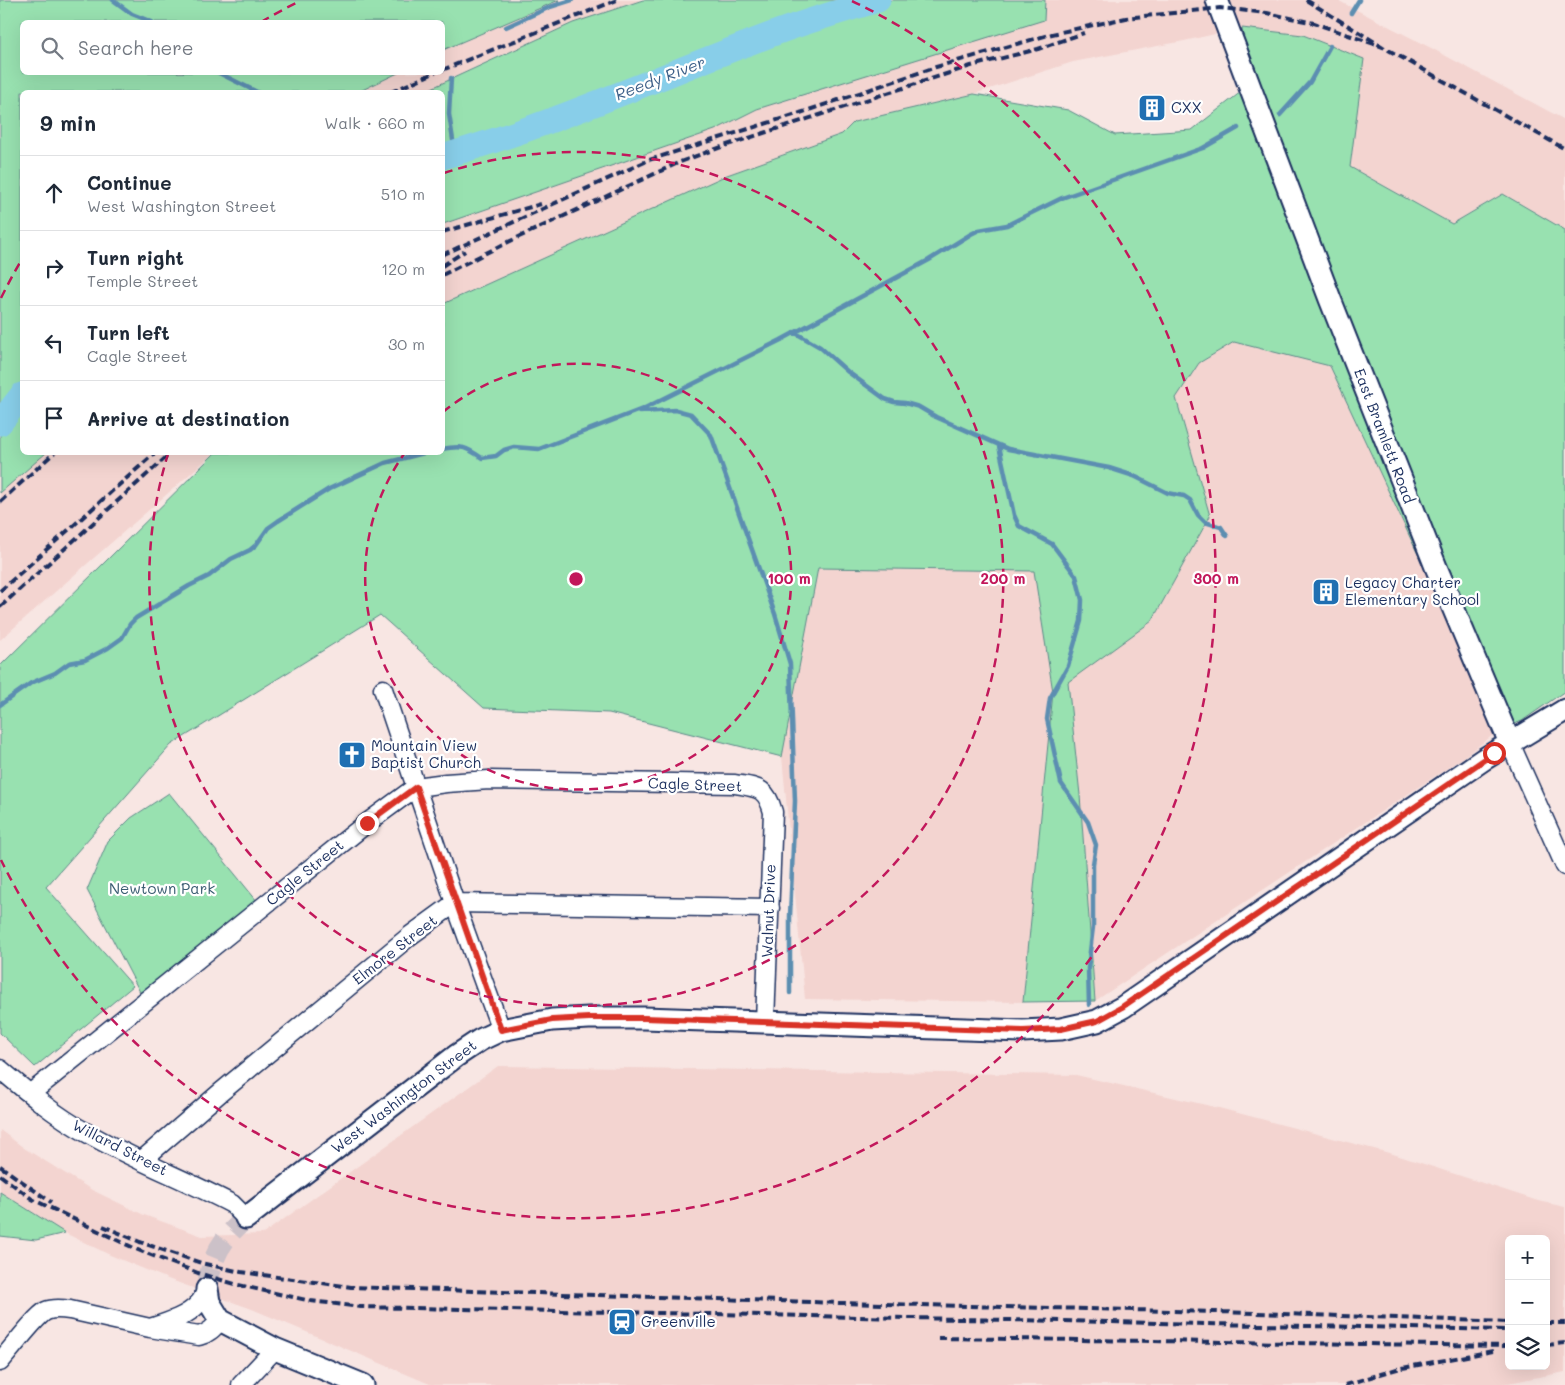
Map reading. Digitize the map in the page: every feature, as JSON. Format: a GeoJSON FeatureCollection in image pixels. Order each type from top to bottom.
{"type":"FeatureCollection","features":[{"type":"Feature","properties":{"kind":"street","name":"East Bramlett Road"},"geometry":{"type":"LineString","coordinates":[[1216,0],[1330,299],[1436,567],[1510,744],[1565,866]]}},
{"type":"Feature","properties":{"kind":"street"},"geometry":{"type":"LineString","coordinates":[[383,689],[501,1030]]}},
{"type":"Feature","properties":{"kind":"street","name":"West Washington Street"},"geometry":{"type":"LineString","coordinates":[[246,1218],[456,1056],[480,1040],[501,1030],[552,1020],[589,1018],[1023,1031],[1061,1029],[1097,1021],[1122,1007],[1476,764],[1565,710]]}},
{"type":"Feature","properties":{"kind":"street","name":"Cagle Street"},"geometry":{"type":"LineString","coordinates":[[31,1093],[367,823],[416,787],[489,780],[735,784],[758,788],[766,794],[770,801]]}},
{"type":"Feature","properties":{"kind":"street","name":"Walnut Drive"},"geometry":{"type":"LineString","coordinates":[[765,1022],[773,812],[770,801]]}},
{"type":"Feature","properties":{"kind":"street"},"geometry":{"type":"LineString","coordinates":[[456,903],[770,908]]}},
{"type":"Feature","properties":{"kind":"street","name":"Elmore Street"},"geometry":{"type":"LineString","coordinates":[[141,1161],[220,1092],[411,935],[456,903]]}},
{"type":"Feature","properties":{"kind":"street","name":"Willard Street"},"geometry":{"type":"LineString","coordinates":[[0,1069],[60,1116],[86,1133],[232,1204],[246,1218]]}},
{"type":"Feature","properties":{"kind":"street"},"geometry":{"type":"LineString","coordinates":[[208,1289],[209,1302],[220,1320],[275,1349],[363,1385]]}},
{"type":"Feature","properties":{"kind":"street"},"geometry":{"type":"LineString","coordinates":[[150,1328],[173,1322],[182,1316],[199,1303],[208,1289]]}},
{"type":"Feature","properties":{"kind":"street"},"geometry":{"type":"LineString","coordinates":[[0,1362],[46,1311],[57,1309],[70,1310],[150,1328],[199,1336],[207,1334],[220,1320]]}},
{"type":"Feature","properties":{"kind":"street"},"geometry":{"type":"LineString","coordinates":[[241,1385],[275,1349]]}},
{"type":"Feature","properties":{"kind":"shaded area"},"geometry":{"type":"Polygon","coordinates":[[[559,0],[643,0],[573,23],[427,90],[362,90],[394,75],[445,75],[445,49],[559,0]]]}},
{"type":"Feature","properties":{"kind":"shaded area"},"geometry":{"type":"Polygon","coordinates":[[[1045,0],[1337,0],[1565,120],[1565,230],[1503,194],[1452,224],[1350,167],[1363,59],[1303,35],[1242,28],[1073,62],[974,94],[854,122],[842,134],[727,175],[445,303],[445,223],[715,130],[757,109],[1043,20],[1045,0]]]}},
{"type":"Feature","properties":{"kind":"shaded area"},"geometry":{"type":"Polygon","coordinates":[[[1234,342],[1330,366],[1500,730],[1458,761],[1095,1001],[1080,795],[1068,681],[1152,621],[1210,516],[1176,398],[1199,363],[1234,342]]]}},
{"type":"Feature","properties":{"kind":"shaded area"},"geometry":{"type":"Polygon","coordinates":[[[44,455],[212,455],[0,640],[0,493],[44,455]]]}},
{"type":"Feature","properties":{"kind":"shaded area"},"geometry":{"type":"Polygon","coordinates":[[[818,568],[1035,571],[1053,692],[1023,1002],[805,999],[782,757],[818,568]]]}},
{"type":"Feature","properties":{"kind":"shaded area"},"geometry":{"type":"Polygon","coordinates":[[[498,1066],[1076,1075],[1219,1108],[1393,1154],[1538,1201],[1565,1207],[1565,1372],[1498,1385],[432,1385],[252,1309],[168,1279],[110,1255],[65,1233],[0,1192],[0,1130],[24,1148],[92,1190],[144,1215],[202,1236],[263,1234],[498,1066]]]}},
{"type":"Feature","properties":{"kind":"green space"},"geometry":{"type":"Polygon","coordinates":[[[0,0],[559,0],[445,49],[445,20],[20,20],[20,75],[394,75],[362,90],[20,90],[20,455],[44,455],[0,493],[0,0]]]}},
{"type":"Feature","properties":{"kind":"green space"},"geometry":{"type":"Polygon","coordinates":[[[643,0],[1045,0],[1044,20],[757,109],[715,130],[445,223],[445,90],[427,90],[573,23],[643,0]]]}},
{"type":"Feature","properties":{"kind":"green space"},"geometry":{"type":"Polygon","coordinates":[[[1242,28],[1303,35],[1364,59],[1350,167],[1452,224],[1503,194],[1565,230],[1565,691],[1522,721],[1500,730],[1330,366],[1234,342],[1199,363],[1176,398],[1210,516],[1152,621],[1068,682],[1080,795],[1095,1001],[1023,1002],[1053,692],[1034,571],[818,568],[782,757],[609,713],[484,708],[380,615],[171,745],[46,887],[133,986],[35,1067],[0,1033],[0,666],[213,455],[445,455],[445,303],[727,175],[842,134],[854,122],[974,94],[1068,110],[1115,135],[1192,130],[1246,88],[1242,28]]]}},
{"type":"Feature","properties":{"kind":"green space","name":"Newtown Park"},"geometry":{"type":"Polygon","coordinates":[[[169,793],[257,901],[141,994],[87,890],[108,841],[131,818],[169,793]]]}},
{"type":"Feature","properties":{"kind":"green space"},"geometry":{"type":"Polygon","coordinates":[[[0,1192],[65,1233],[36,1240],[0,1236],[0,1192]]]}},
{"type":"Feature","properties":{"kind":"waterway"},"geometry":{"type":"LineString","coordinates":[[113,0],[132,14],[147,20]]}},
{"type":"Feature","properties":{"kind":"waterway"},"geometry":{"type":"LineString","coordinates":[[506,27],[550,7],[572,0]]}},
{"type":"Feature","properties":{"kind":"waterway","name":"Reedy River"},"geometry":{"type":"LineString","coordinates":[[445,156],[566,115],[783,30],[878,0]]}},
{"type":"Feature","properties":{"kind":"waterway"},"geometry":{"type":"LineString","coordinates":[[1351,13],[1359,0]]}},
{"type":"Feature","properties":{"kind":"waterway"},"geometry":{"type":"LineString","coordinates":[[1280,115],[1310,82],[1330,46]]}},
{"type":"Feature","properties":{"kind":"waterway"},"geometry":{"type":"LineString","coordinates":[[223,75],[253,90]]}},
{"type":"Feature","properties":{"kind":"waterway"},"geometry":{"type":"LineString","coordinates":[[451,78],[449,114],[455,153]]}},
{"type":"Feature","properties":{"kind":"waterway"},"geometry":{"type":"LineString","coordinates":[[445,448],[464,448],[482,458],[496,456],[504,450],[514,447],[539,449],[645,408],[781,340],[929,260],[979,230],[1007,225],[1062,198],[1203,148],[1238,128]]}},
{"type":"Feature","properties":{"kind":"waterway"},"geometry":{"type":"LineString","coordinates":[[794,332],[820,347],[848,372],[885,399],[919,407],[936,417],[1008,449],[1109,468],[1134,476],[1168,493],[1184,496],[1190,500],[1198,515],[1205,522],[1221,527],[1227,536]]}},
{"type":"Feature","properties":{"kind":"waterway","name":"Reedy River"},"geometry":{"type":"LineString","coordinates":[[0,423],[20,398]]}},
{"type":"Feature","properties":{"kind":"waterway"},"geometry":{"type":"LineString","coordinates":[[639,412],[676,410],[691,414],[711,435],[775,614],[790,664],[795,801],[790,916],[790,993]]}},
{"type":"Feature","properties":{"kind":"waterway"},"geometry":{"type":"LineString","coordinates":[[999,446],[1014,515],[1019,526],[1052,544],[1076,576],[1082,600],[1081,621],[1068,666],[1050,698],[1047,719],[1061,783],[1088,822],[1096,845],[1093,864],[1093,927],[1088,968],[1089,1005]]}},
{"type":"Feature","properties":{"kind":"waterway"},"geometry":{"type":"LineString","coordinates":[[0,705],[31,683],[55,673],[69,663],[85,660],[108,648],[122,638],[136,618],[209,576],[231,559],[250,550],[268,528],[329,489],[385,463],[416,455]]}},
{"type":"Feature","properties":{"kind":"tunnel"},"geometry":{"type":"LineString","coordinates":[[207,1289],[209,1277],[219,1249],[230,1234],[246,1218]]}},
{"type":"Feature","properties":{"kind":"railway"},"geometry":{"type":"LineString","coordinates":[[445,69],[617,0]]}},
{"type":"Feature","properties":{"kind":"railway"},"geometry":{"type":"LineString","coordinates":[[1306,0],[1383,47],[1565,149]]}},
{"type":"Feature","properties":{"kind":"railway"},"geometry":{"type":"LineString","coordinates":[[445,254],[649,160],[800,113],[936,67],[1052,34],[1126,18],[1220,8],[1267,13],[1314,23],[1383,47]]}},
{"type":"Feature","properties":{"kind":"railway"},"geometry":{"type":"LineString","coordinates":[[445,274],[680,162],[971,66],[1038,49],[1084,33]]}},
{"type":"Feature","properties":{"kind":"railway"},"geometry":{"type":"LineString","coordinates":[[396,90],[429,75]]}},
{"type":"Feature","properties":{"kind":"railway"},"geometry":{"type":"LineString","coordinates":[[445,231],[541,204]]}},
{"type":"Feature","properties":{"kind":"railway"},"geometry":{"type":"LineString","coordinates":[[445,264],[465,251]]}},
{"type":"Feature","properties":{"kind":"railway"},"geometry":{"type":"LineString","coordinates":[[0,502],[52,455]]}},
{"type":"Feature","properties":{"kind":"railway"},"geometry":{"type":"LineString","coordinates":[[0,591],[153,455]]}},
{"type":"Feature","properties":{"kind":"railway"},"geometry":{"type":"LineString","coordinates":[[0,607],[169,455]]}},
{"type":"Feature","properties":{"kind":"railway"},"geometry":{"type":"LineString","coordinates":[[0,1166],[51,1202]]}},
{"type":"Feature","properties":{"kind":"railway"},"geometry":{"type":"LineString","coordinates":[[0,1175],[32,1199],[138,1250],[198,1273],[238,1285],[311,1301],[361,1307],[1505,1330]]}},
{"type":"Feature","properties":{"kind":"railway"},"geometry":{"type":"LineString","coordinates":[[103,1226],[140,1242],[201,1263],[241,1272],[351,1287],[1505,1322]]}},
{"type":"Feature","properties":{"kind":"railway"},"geometry":{"type":"LineString","coordinates":[[1550,1323],[1565,1323]]}},
{"type":"Feature","properties":{"kind":"railway"},"geometry":{"type":"LineString","coordinates":[[938,1338],[1505,1346]]}},
{"type":"Feature","properties":{"kind":"railway"},"geometry":{"type":"LineString","coordinates":[[1550,1345],[1565,1343]]}},
{"type":"Feature","properties":{"kind":"railway"},"geometry":{"type":"LineString","coordinates":[[1345,1385],[1397,1369],[1493,1351]]}},
{"type":"Feature","properties":{"kind":"place","name":"CXX"},"geometry":{"type":"Point","coordinates":[1152,108]}},
{"type":"Feature","properties":{"kind":"place","name":"Legacy Charter Elementary School"},"geometry":{"type":"Point","coordinates":[1326,592]}},
{"type":"Feature","properties":{"kind":"place","name":"Mountain View Baptist Church"},"geometry":{"type":"Point","coordinates":[352,755]}},
{"type":"Feature","properties":{"kind":"place","name":"Greenville"},"geometry":{"type":"Point","coordinates":[622,1322]}},
{"type":"Feature","properties":{"kind":"route"},"geometry":{"type":"LineString","coordinates":[[367,823],[416,787],[501,1030],[552,1020],[589,1018],[644,1018],[1023,1031],[1061,1029],[1097,1021],[1122,1007],[1494,753]]}}]}
